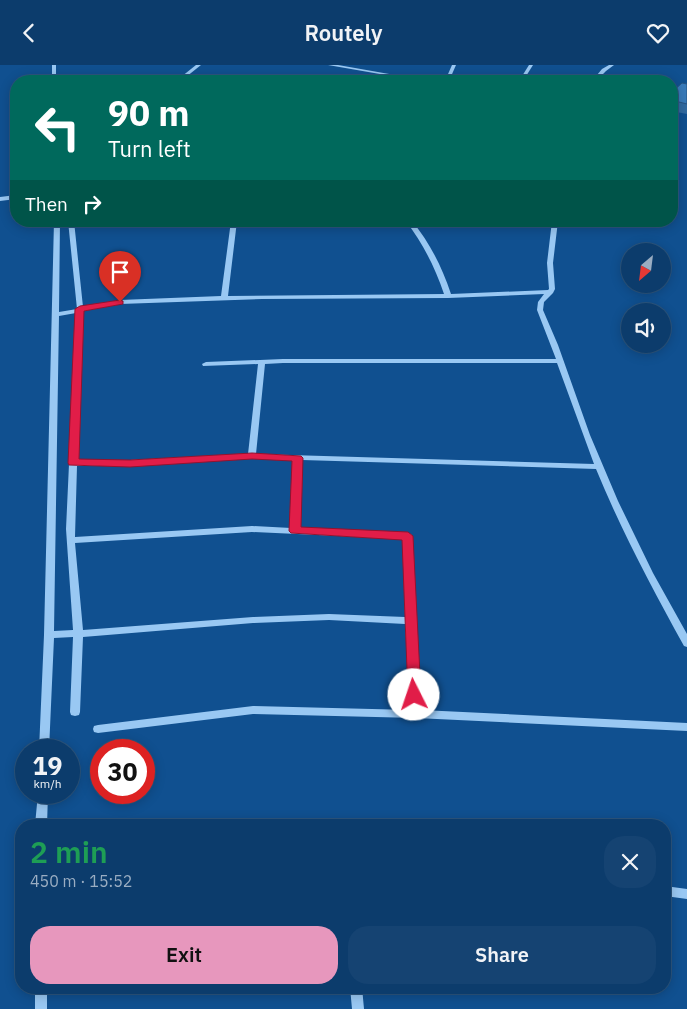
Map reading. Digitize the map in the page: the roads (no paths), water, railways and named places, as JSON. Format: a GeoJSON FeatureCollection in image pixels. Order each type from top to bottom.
{"type":"FeatureCollection","features":[{"type":"Feature","properties":{"kind":"street"},"geometry":{"type":"LineString","coordinates":[[186,75],[199,65]]}},
{"type":"Feature","properties":{"kind":"street"},"geometry":{"type":"LineString","coordinates":[[330,65],[391,75]]}},
{"type":"Feature","properties":{"kind":"street"},"geometry":{"type":"LineString","coordinates":[[599,75],[612,65]]}},
{"type":"Feature","properties":{"kind":"street"},"geometry":{"type":"LineString","coordinates":[[44,739],[49,635],[57,227]]}},
{"type":"Feature","properties":{"kind":"street"},"geometry":{"type":"LineString","coordinates":[[72,227],[80,309],[71,540],[78,633],[75,712]]}},
{"type":"Feature","properties":{"kind":"street"},"geometry":{"type":"LineString","coordinates":[[224,298],[233,227]]}},
{"type":"Feature","properties":{"kind":"street"},"geometry":{"type":"LineString","coordinates":[[414,227],[437,262],[448,296]]}},
{"type":"Feature","properties":{"kind":"street"},"geometry":{"type":"LineString","coordinates":[[554,227],[550,263],[551,292],[541,302],[540,310],[599,467],[650,574],[687,643]]}},
{"type":"Feature","properties":{"kind":"street"},"geometry":{"type":"LineString","coordinates":[[55,315],[120,302],[224,298],[448,296],[551,292]]}},
{"type":"Feature","properties":{"kind":"street"},"geometry":{"type":"LineString","coordinates":[[206,364],[262,362],[559,361]]}},
{"type":"Feature","properties":{"kind":"street"},"geometry":{"type":"LineString","coordinates":[[252,456],[262,362]]}},
{"type":"Feature","properties":{"kind":"street"},"geometry":{"type":"LineString","coordinates":[[73,463],[130,463],[252,456],[599,467]]}},
{"type":"Feature","properties":{"kind":"street"},"geometry":{"type":"LineString","coordinates":[[295,531],[298,458]]}},
{"type":"Feature","properties":{"kind":"street"},"geometry":{"type":"LineString","coordinates":[[71,540],[252,529],[408,536],[410,621],[416,714]]}},
{"type":"Feature","properties":{"kind":"street"},"geometry":{"type":"LineString","coordinates":[[49,635],[329,617],[410,621]]}},
{"type":"Feature","properties":{"kind":"street"},"geometry":{"type":"LineString","coordinates":[[98,729],[253,710],[416,714],[687,727]]}},
{"type":"Feature","properties":{"kind":"street"},"geometry":{"type":"LineString","coordinates":[[41,819],[42,804]]}},
{"type":"Feature","properties":{"kind":"street"},"geometry":{"type":"LineString","coordinates":[[671,892],[687,894]]}},
{"type":"Feature","properties":{"kind":"street"},"geometry":{"type":"LineString","coordinates":[[41,994],[42,1009]]}},
{"type":"Feature","properties":{"kind":"street"},"geometry":{"type":"LineString","coordinates":[[357,994],[358,1009]]}}]}
